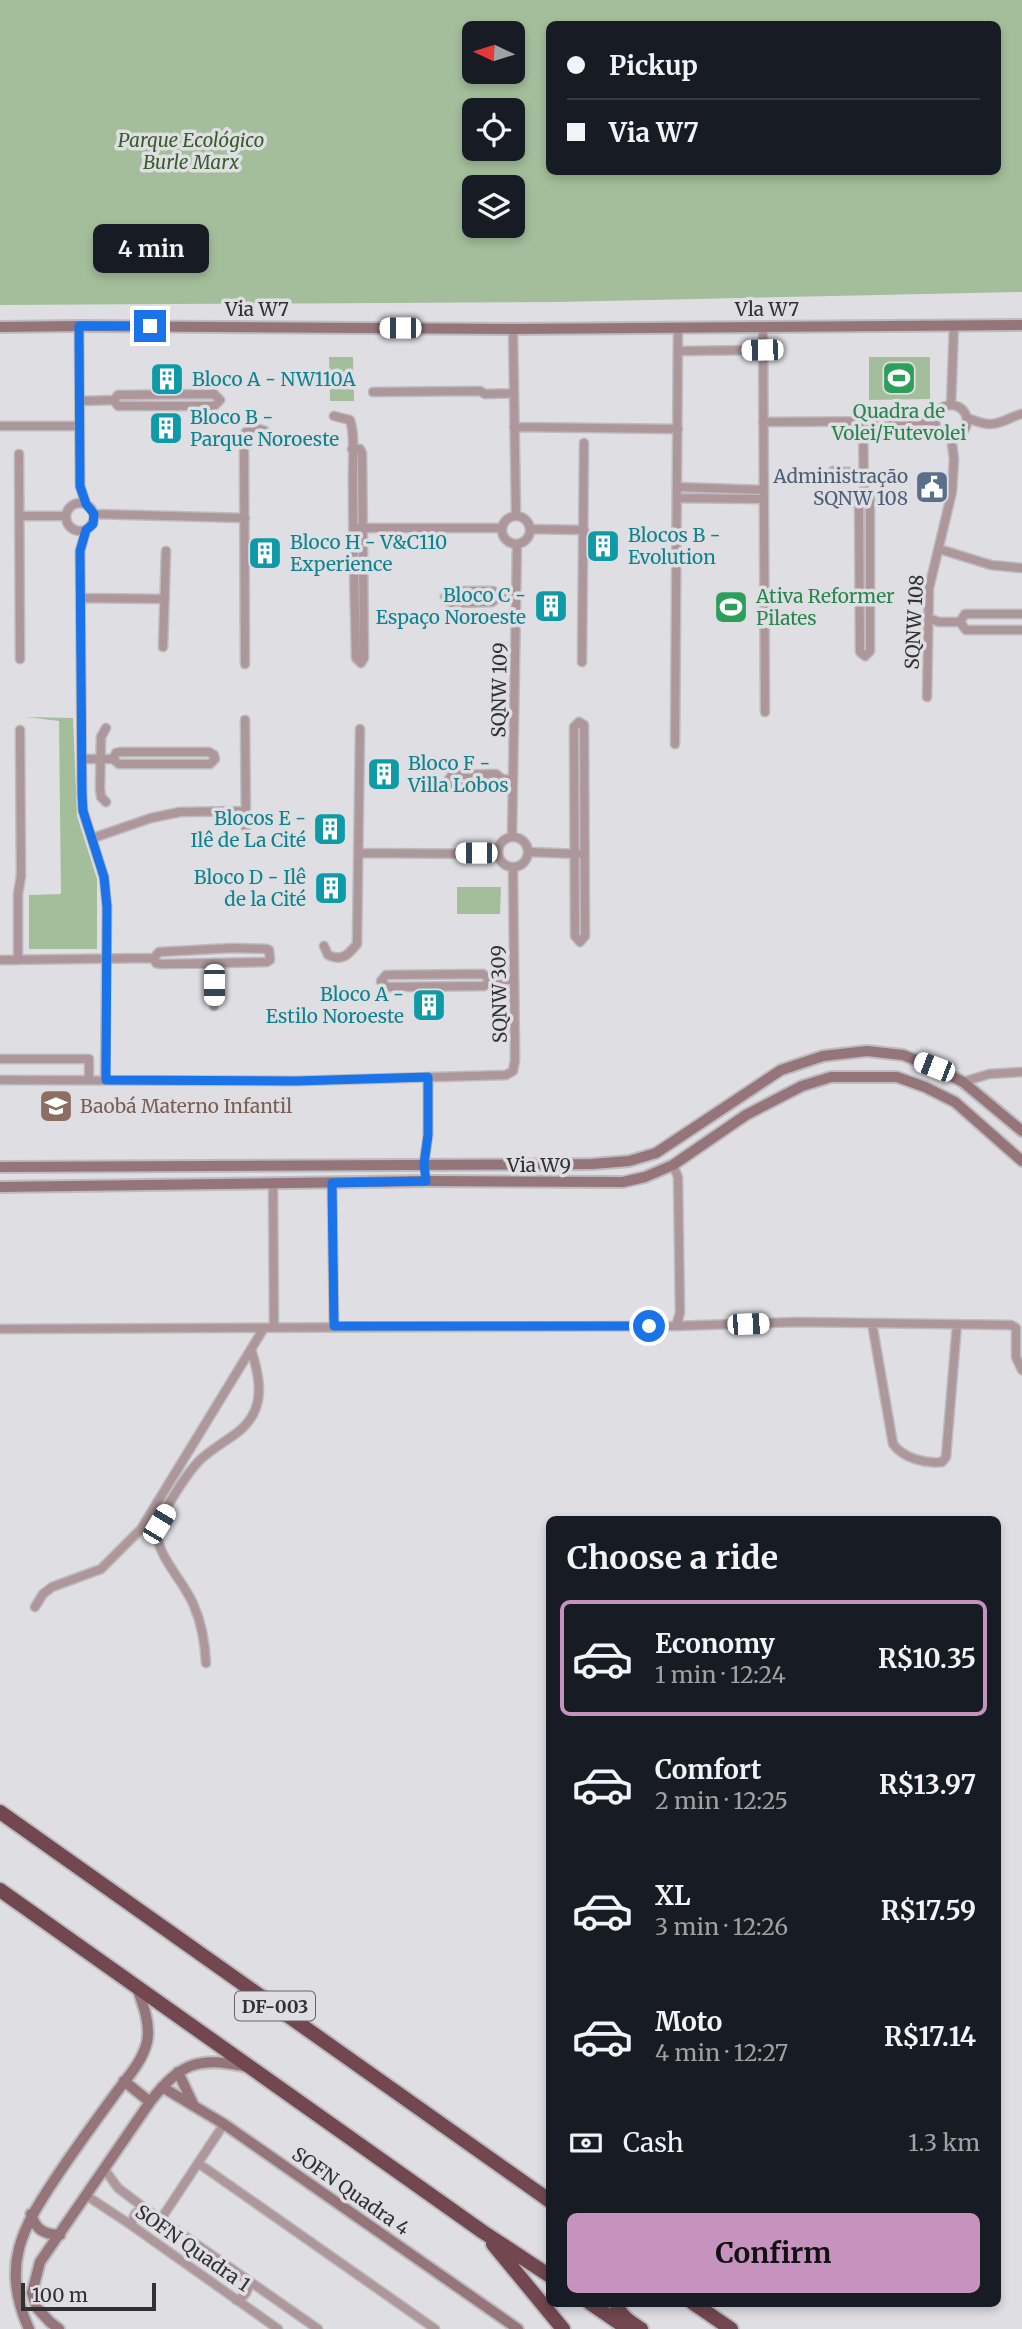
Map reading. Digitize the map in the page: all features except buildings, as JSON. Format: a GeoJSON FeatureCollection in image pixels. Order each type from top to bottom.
{"type":"FeatureCollection","features":[{"type":"Feature","properties":{"kind":"highway","name":"DF-003"},"geometry":{"type":"LineString","coordinates":[[0,1812],[546,2198]]}},
{"type":"Feature","properties":{"kind":"highway","name":"DF-003"},"geometry":{"type":"LineString","coordinates":[[0,1890],[483,2232],[546,2273]]}},
{"type":"Feature","properties":{"kind":"highway"},"geometry":{"type":"LineString","coordinates":[[483,2232],[563,2329]]}},
{"type":"Feature","properties":{"kind":"highway"},"geometry":{"type":"LineString","coordinates":[[596,2307],[628,2329]]}},
{"type":"Feature","properties":{"kind":"highway"},"geometry":{"type":"LineString","coordinates":[[618,2307],[641,2329]]}},
{"type":"Feature","properties":{"kind":"highway"},"geometry":{"type":"LineString","coordinates":[[699,2307],[731,2329]]}},
{"type":"Feature","properties":{"kind":"street"},"geometry":{"type":"LineString","coordinates":[[951,405],[954,325]]}},
{"type":"Feature","properties":{"kind":"street","name":"Vla W7"},"geometry":{"type":"LineString","coordinates":[[513,329],[1022,325]]}},
{"type":"Feature","properties":{"kind":"street"},"geometry":{"type":"LineString","coordinates":[[79,326],[80,486],[86,504],[94,514],[93,524],[86,530],[80,551],[83,811],[104,877],[107,907],[106,1080]]}},
{"type":"Feature","properties":{"kind":"street","name":"Via W7"},"geometry":{"type":"LineString","coordinates":[[0,327],[513,329]]}},
{"type":"Feature","properties":{"kind":"street"},"geometry":{"type":"LineString","coordinates":[[675,744],[678,327]]}},
{"type":"Feature","properties":{"kind":"street"},"geometry":{"type":"LineString","coordinates":[[763,327],[765,712]]}},
{"type":"Feature","properties":{"kind":"street"},"geometry":{"type":"LineString","coordinates":[[513,329],[516,515]]}},
{"type":"Feature","properties":{"kind":"street"},"geometry":{"type":"LineString","coordinates":[[679,351],[762,350]]}},
{"type":"Feature","properties":{"kind":"street"},"geometry":{"type":"LineString","coordinates":[[373,392],[514,393]]}},
{"type":"Feature","properties":{"kind":"street"},"geometry":{"type":"LineString","coordinates":[[118,394],[214,394],[219,400],[214,406],[118,406],[114,400],[118,394]]}},
{"type":"Feature","properties":{"kind":"street"},"geometry":{"type":"LineString","coordinates":[[81,401],[114,400]]}},
{"type":"Feature","properties":{"kind":"street"},"geometry":{"type":"LineString","coordinates":[[951,405],[964,411],[967,418],[963,431],[951,437],[939,431],[935,421],[940,409],[951,405]]}},
{"type":"Feature","properties":{"kind":"street"},"geometry":{"type":"LineString","coordinates":[[967,418],[990,425],[1012,415],[1022,414]]}},
{"type":"Feature","properties":{"kind":"street"},"geometry":{"type":"LineString","coordinates":[[334,416],[350,420],[352,449],[360,449],[362,453],[357,528],[356,658],[360,663],[365,658],[357,528]]}},
{"type":"Feature","properties":{"kind":"street"},"geometry":{"type":"LineString","coordinates":[[863,421],[863,497],[859,502],[860,652],[865,656],[870,652],[870,499],[863,497]]}},
{"type":"Feature","properties":{"kind":"street"},"geometry":{"type":"LineString","coordinates":[[763,422],[935,421]]}},
{"type":"Feature","properties":{"kind":"street"},"geometry":{"type":"LineString","coordinates":[[0,426],[80,426]]}},
{"type":"Feature","properties":{"kind":"street"},"geometry":{"type":"LineString","coordinates":[[245,664],[246,432],[253,427],[265,431],[267,442]]}},
{"type":"Feature","properties":{"kind":"street"},"geometry":{"type":"LineString","coordinates":[[514,427],[678,429]]}},
{"type":"Feature","properties":{"kind":"street","name":"SQNW 108"},"geometry":{"type":"LineString","coordinates":[[927,697],[929,588],[952,492],[954,459],[951,437]]}},
{"type":"Feature","properties":{"kind":"street"},"geometry":{"type":"LineString","coordinates":[[582,662],[584,443]]}},
{"type":"Feature","properties":{"kind":"street"},"geometry":{"type":"LineString","coordinates":[[19,454],[20,659]]}},
{"type":"Feature","properties":{"kind":"street"},"geometry":{"type":"LineString","coordinates":[[833,471],[862,473],[886,480]]}},
{"type":"Feature","properties":{"kind":"street"},"geometry":{"type":"LineString","coordinates":[[80,486],[67,521],[80,551]]}},
{"type":"Feature","properties":{"kind":"street"},"geometry":{"type":"LineString","coordinates":[[677,487],[763,494]]}},
{"type":"Feature","properties":{"kind":"street"},"geometry":{"type":"LineString","coordinates":[[677,498],[763,494]]}},
{"type":"Feature","properties":{"kind":"street"},"geometry":{"type":"LineString","coordinates":[[71,506],[86,504]]}},
{"type":"Feature","properties":{"kind":"street"},"geometry":{"type":"LineString","coordinates":[[94,514],[245,519]]}},
{"type":"Feature","properties":{"kind":"street"},"geometry":{"type":"LineString","coordinates":[[516,515],[524,518],[530,529],[525,541],[517,544],[505,540],[502,528],[508,518],[516,515]]}},
{"type":"Feature","properties":{"kind":"street"},"geometry":{"type":"LineString","coordinates":[[20,516],[67,521],[77,531],[86,530]]}},
{"type":"Feature","properties":{"kind":"street"},"geometry":{"type":"LineString","coordinates":[[357,528],[502,528]]}},
{"type":"Feature","properties":{"kind":"street"},"geometry":{"type":"LineString","coordinates":[[530,529],[584,530]]}},
{"type":"Feature","properties":{"kind":"street","name":"SQNW 109"},"geometry":{"type":"LineString","coordinates":[[512,837],[517,544]]}},
{"type":"Feature","properties":{"kind":"street","name":"SQNW 108"},"geometry":{"type":"LineString","coordinates":[[939,549],[991,565],[1022,568]]}},
{"type":"Feature","properties":{"kind":"street"},"geometry":{"type":"LineString","coordinates":[[163,647],[166,551]]}},
{"type":"Feature","properties":{"kind":"street"},"geometry":{"type":"LineString","coordinates":[[498,597],[493,591],[449,591],[445,597],[450,603],[492,602],[498,597],[516,596]]}},
{"type":"Feature","properties":{"kind":"street"},"geometry":{"type":"LineString","coordinates":[[82,598],[165,599]]}},
{"type":"Feature","properties":{"kind":"street"},"geometry":{"type":"LineString","coordinates":[[960,622],[965,614],[1022,614]]}},
{"type":"Feature","properties":{"kind":"street"},"geometry":{"type":"LineString","coordinates":[[928,618],[939,622],[960,622]]}},
{"type":"Feature","properties":{"kind":"street"},"geometry":{"type":"LineString","coordinates":[[960,622],[966,630],[1022,630]]}},
{"type":"Feature","properties":{"kind":"street"},"geometry":{"type":"LineString","coordinates":[[245,720],[246,828]]}},
{"type":"Feature","properties":{"kind":"street"},"geometry":{"type":"LineString","coordinates":[[579,722],[584,725],[584,854],[585,936],[580,942],[575,936],[574,854],[574,727],[579,722]]}},
{"type":"Feature","properties":{"kind":"street"},"geometry":{"type":"LineString","coordinates":[[106,728],[101,737],[100,759],[101,793],[106,802]]}},
{"type":"Feature","properties":{"kind":"street"},"geometry":{"type":"LineString","coordinates":[[324,946],[328,955],[340,958],[348,955],[357,944],[359,729]]}},
{"type":"Feature","properties":{"kind":"street"},"geometry":{"type":"LineString","coordinates":[[18,960],[18,894],[21,876],[20,730]]}},
{"type":"Feature","properties":{"kind":"street"},"geometry":{"type":"LineString","coordinates":[[82,759],[113,759],[119,764],[210,764],[215,759],[209,752],[120,752],[116,753],[113,759]]}},
{"type":"Feature","properties":{"kind":"street"},"geometry":{"type":"LineString","coordinates":[[502,779],[496,787],[451,788],[447,782],[452,775],[496,774],[502,779],[512,780]]}},
{"type":"Feature","properties":{"kind":"street"},"geometry":{"type":"LineString","coordinates":[[93,838],[151,818],[180,812],[246,811]]}},
{"type":"Feature","properties":{"kind":"street"},"geometry":{"type":"LineString","coordinates":[[512,837],[524,842],[528,852],[524,862],[513,868],[503,864],[498,853],[503,841],[512,837]]}},
{"type":"Feature","properties":{"kind":"street"},"geometry":{"type":"LineString","coordinates":[[528,852],[584,854]]}},
{"type":"Feature","properties":{"kind":"street"},"geometry":{"type":"LineString","coordinates":[[358,853],[498,853]]}},
{"type":"Feature","properties":{"kind":"street","name":"SQNW 309"},"geometry":{"type":"LineString","coordinates":[[0,1080],[296,1081],[506,1075],[513,1071],[515,1060],[513,868]]}},
{"type":"Feature","properties":{"kind":"street"},"geometry":{"type":"LineString","coordinates":[[233,948],[270,950],[270,960],[267,962],[161,964],[156,963],[154,958],[159,952],[233,948]]}},
{"type":"Feature","properties":{"kind":"street"},"geometry":{"type":"LineString","coordinates":[[0,960],[154,958]]}},
{"type":"Feature","properties":{"kind":"street"},"geometry":{"type":"LineString","coordinates":[[214,964],[214,1006]]}},
{"type":"Feature","properties":{"kind":"street"},"geometry":{"type":"LineString","coordinates":[[490,980],[484,986],[387,987],[381,981],[386,975],[483,974],[490,980],[514,980]]}},
{"type":"Feature","properties":{"kind":"street","name":"Via W9"},"geometry":{"type":"LineString","coordinates":[[0,1167],[592,1164],[629,1161],[656,1153],[781,1070],[823,1056],[867,1051],[903,1055],[934,1067],[963,1082],[1022,1131]]}},
{"type":"Feature","properties":{"kind":"street"},"geometry":{"type":"LineString","coordinates":[[0,1059],[89,1059],[89,1079]]}},
{"type":"Feature","properties":{"kind":"street"},"geometry":{"type":"LineString","coordinates":[[963,1082],[989,1073],[1022,1072]]}},
{"type":"Feature","properties":{"kind":"street","name":"Via W9"},"geometry":{"type":"LineString","coordinates":[[0,1187],[426,1181],[623,1182],[645,1177],[673,1165],[746,1115],[802,1086],[831,1077],[897,1076],[925,1087],[955,1102],[1022,1161]]}},
{"type":"Feature","properties":{"kind":"street"},"geometry":{"type":"LineString","coordinates":[[426,1181],[424,1164],[428,1135],[428,1077]]}},
{"type":"Feature","properties":{"kind":"street"},"geometry":{"type":"LineString","coordinates":[[673,1165],[678,1177],[680,1306],[676,1326]]}},
{"type":"Feature","properties":{"kind":"street"},"geometry":{"type":"LineString","coordinates":[[332,1183],[334,1326]]}},
{"type":"Feature","properties":{"kind":"street"},"geometry":{"type":"LineString","coordinates":[[35,1607],[43,1594],[52,1587],[101,1569],[141,1529],[251,1349],[269,1327],[273,1184]]}},
{"type":"Feature","properties":{"kind":"street"},"geometry":{"type":"LineString","coordinates":[[0,1329],[676,1326],[796,1322],[1011,1325],[1016,1328],[1016,1357],[1022,1370]]}},
{"type":"Feature","properties":{"kind":"street"},"geometry":{"type":"LineString","coordinates":[[872,1323],[893,1444],[904,1456],[936,1463],[942,1462],[946,1457],[957,1324]]}},
{"type":"Feature","properties":{"kind":"street"},"geometry":{"type":"LineString","coordinates":[[206,1663],[194,1604],[159,1547],[157,1536],[159,1524],[189,1472],[200,1460],[241,1430],[256,1410],[260,1387],[251,1349]]}},
{"type":"Feature","properties":{"kind":"street"},"geometry":{"type":"LineString","coordinates":[[29,2329],[18,2302],[13,2275],[21,2234],[31,2214],[137,2065],[147,2042],[148,2024],[136,1985]]}},
{"type":"Feature","properties":{"kind":"street"},"geometry":{"type":"LineString","coordinates":[[59,2329],[37,2308],[33,2293],[40,2262],[150,2102],[162,2087],[192,2064],[222,2061],[252,2068]]}},
{"type":"Feature","properties":{"kind":"street"},"geometry":{"type":"LineString","coordinates":[[178,2073],[192,2104]]}},
{"type":"Feature","properties":{"kind":"street"},"geometry":{"type":"LineString","coordinates":[[124,2081],[150,2102]]}},
{"type":"Feature","properties":{"kind":"street","name":"SOFN Quadra 4"},"geometry":{"type":"LineString","coordinates":[[162,2087],[224,2124],[518,2329]]}},
{"type":"Feature","properties":{"kind":"street"},"geometry":{"type":"LineString","coordinates":[[161,2219],[224,2124]]}},
{"type":"Feature","properties":{"kind":"street"},"geometry":{"type":"LineString","coordinates":[[198,2163],[435,2329]]}},
{"type":"Feature","properties":{"kind":"street"},"geometry":{"type":"LineString","coordinates":[[105,2170],[118,2188],[143,2207],[249,2281],[304,2325],[318,2329]]}},
{"type":"Feature","properties":{"kind":"street","name":"SOFN Quadra 1"},"geometry":{"type":"LineString","coordinates":[[87,2196],[278,2329]]}},
{"type":"Feature","properties":{"kind":"street"},"geometry":{"type":"LineString","coordinates":[[131,2225],[135,2214],[143,2207]]}},
{"type":"Feature","properties":{"kind":"street"},"geometry":{"type":"LineString","coordinates":[[31,2214],[39,2230],[60,2235]]}},
{"type":"Feature","properties":{"kind":"street"},"geometry":{"type":"LineString","coordinates":[[236,2300],[246,2293],[249,2281]]}},
{"type":"Feature","properties":{"kind":"green space","name":"Parque Ecológico Burle Marx"},"geometry":{"type":"Polygon","coordinates":[[[0,0],[1022,0],[1022,292],[558,302],[0,305],[0,0]]]}},
{"type":"Feature","properties":{"kind":"green space"},"geometry":{"type":"Polygon","coordinates":[[[329,357],[353,357],[354,401],[330,401],[329,357]]]}},
{"type":"Feature","properties":{"kind":"green space","name":"Quadra de Volei/Futevolei"},"geometry":{"type":"Polygon","coordinates":[[[869,357],[930,357],[930,399],[869,400],[869,357]]]}},
{"type":"Feature","properties":{"kind":"green space"},"geometry":{"type":"Polygon","coordinates":[[[26,717],[73,718],[77,816],[97,879],[97,949],[29,949],[29,895],[61,894],[59,721],[26,717]]]}},
{"type":"Feature","properties":{"kind":"green space"},"geometry":{"type":"Polygon","coordinates":[[[457,887],[501,887],[500,914],[457,914],[457,887]]]}},
{"type":"Feature","properties":{"kind":"place","name":"Quadra de Volei/Futevolei"},"geometry":{"type":"Point","coordinates":[899,378]}},
{"type":"Feature","properties":{"kind":"place","name":"Bloco A - NW110A"},"geometry":{"type":"Point","coordinates":[167,379]}},
{"type":"Feature","properties":{"kind":"place","name":"Bloco B - Parque Noroeste"},"geometry":{"type":"Point","coordinates":[166,428]}},
{"type":"Feature","properties":{"kind":"place","name":"Administração SQNW 108"},"geometry":{"type":"Point","coordinates":[932,487]}},
{"type":"Feature","properties":{"kind":"place","name":"Blocos B - Evolution"},"geometry":{"type":"Point","coordinates":[603,546]}},
{"type":"Feature","properties":{"kind":"place","name":"Bloco H - V&C110 Experience"},"geometry":{"type":"Point","coordinates":[265,553]}},
{"type":"Feature","properties":{"kind":"place","name":"Bloco C - Espaço Noroeste"},"geometry":{"type":"Point","coordinates":[551,606]}},
{"type":"Feature","properties":{"kind":"place","name":"Ativa Reformer Pilates"},"geometry":{"type":"Point","coordinates":[731,607]}},
{"type":"Feature","properties":{"kind":"place","name":"Bloco F - Villa Lobos"},"geometry":{"type":"Point","coordinates":[384,774]}},
{"type":"Feature","properties":{"kind":"place","name":"Blocos E - Ilê de La Cité"},"geometry":{"type":"Point","coordinates":[330,829]}},
{"type":"Feature","properties":{"kind":"place","name":"Bloco D - Ilê de la Cité"},"geometry":{"type":"Point","coordinates":[331,888]}},
{"type":"Feature","properties":{"kind":"place","name":"Bloco A - Estilo Noroeste"},"geometry":{"type":"Point","coordinates":[429,1005]}},
{"type":"Feature","properties":{"kind":"place","name":"Baobá Materno Infantil"},"geometry":{"type":"Point","coordinates":[56,1106]}},
{"type":"Feature","properties":{"kind":"route"},"geometry":{"type":"LineString","coordinates":[[150,326],[79,326],[80,486],[86,504],[94,514],[93,524],[86,530],[80,551],[82,794],[83,811],[104,877],[107,907],[106,1080],[296,1081],[428,1077],[428,1135],[424,1164],[426,1181],[332,1183],[334,1326],[649,1326]]}}]}
